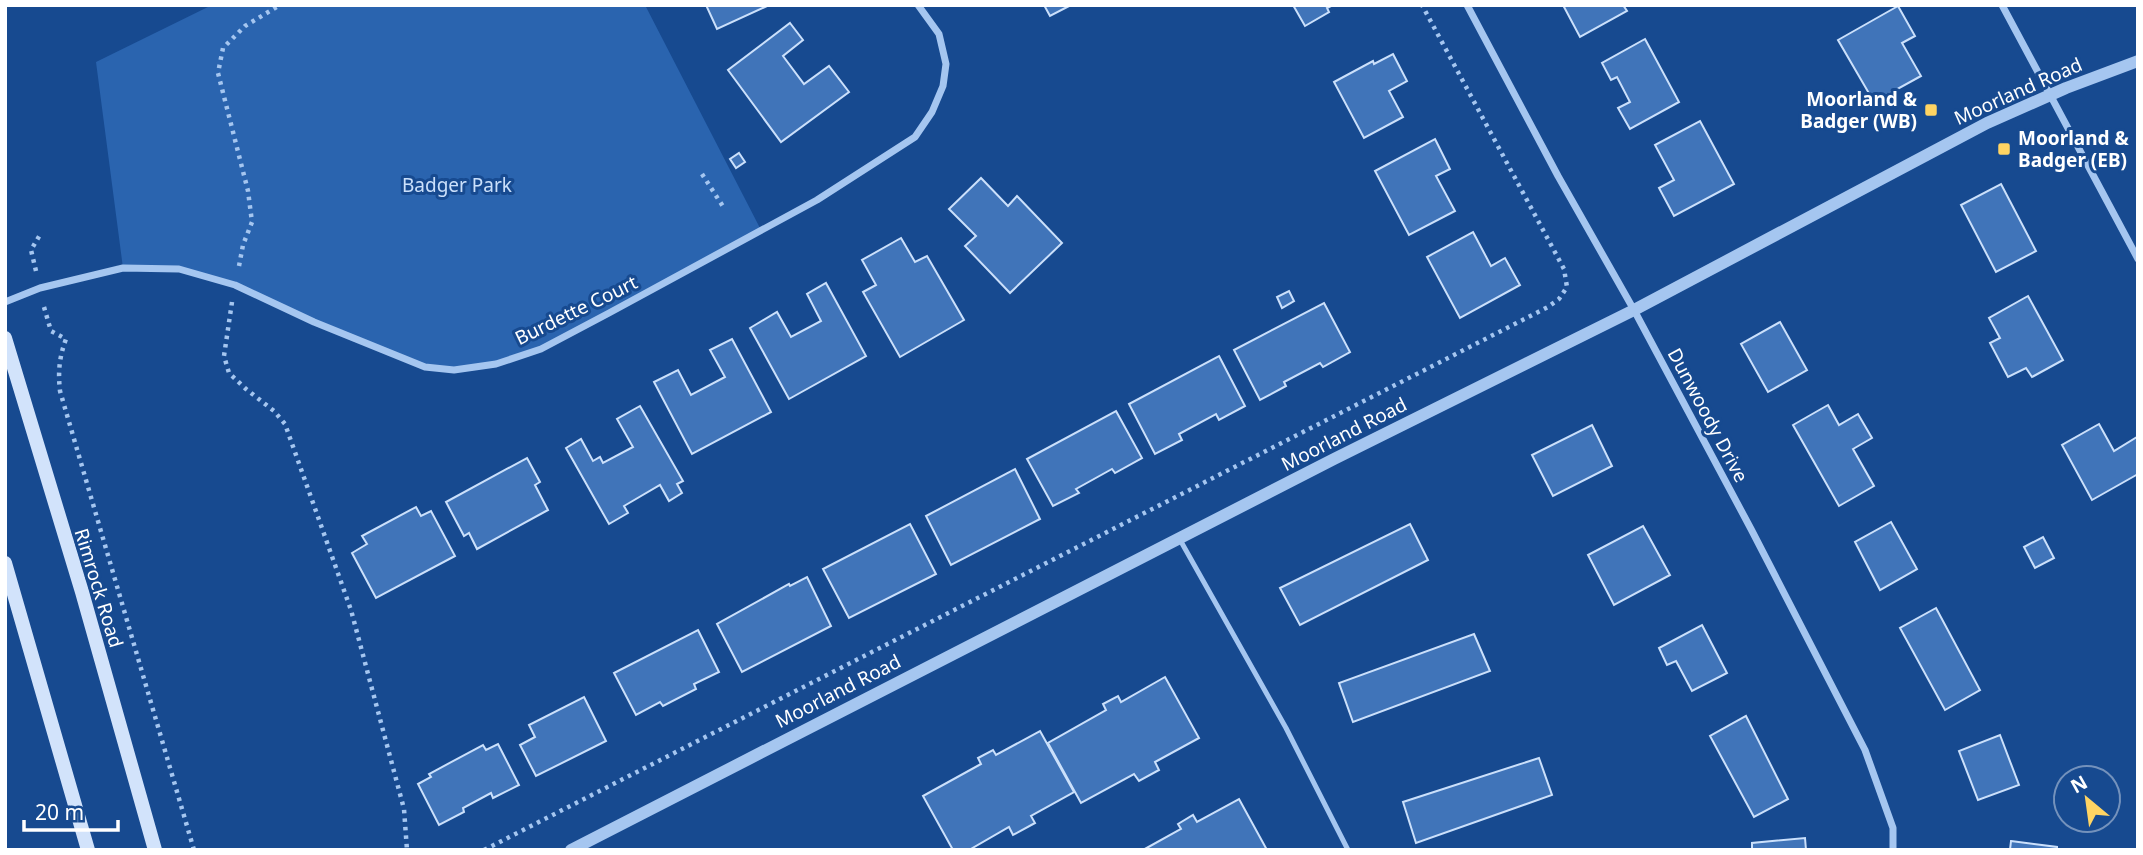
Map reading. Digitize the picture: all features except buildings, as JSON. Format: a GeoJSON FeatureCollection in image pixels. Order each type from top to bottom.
{"type":"FeatureCollection","features":[{"type":"Feature","properties":{"kind":"main road","name":"Rimrock Road"},"geometry":{"type":"LineString","coordinates":[[5,338],[82,592],[155,850]]}},
{"type":"Feature","properties":{"kind":"main road"},"geometry":{"type":"LineString","coordinates":[[5,563],[88,850]]}},
{"type":"Feature","properties":{"kind":"street","name":"Burdette Court"},"geometry":{"type":"LineString","coordinates":[[5,302],[40,288],[123,268],[179,269],[235,285],[314,322],[425,367],[454,370],[496,364],[541,349],[817,200],[915,137],[932,112],[943,86],[946,64],[939,34],[918,5]]}},
{"type":"Feature","properties":{"kind":"street","name":"Dunwoody Drive"},"geometry":{"type":"LineString","coordinates":[[1467,5],[1751,529],[1864,750],[1893,828],[1893,850]]}},
{"type":"Feature","properties":{"kind":"street"},"geometry":{"type":"LineString","coordinates":[[2001,5],[2138,260]]}},
{"type":"Feature","properties":{"kind":"street","name":"Moorland Road"},"geometry":{"type":"LineString","coordinates":[[571,850],[1180,538],[1634,310],[1987,122],[2138,61]]}},
{"type":"Feature","properties":{"kind":"lane"},"geometry":{"type":"LineString","coordinates":[[1180,538],[1286,729],[1349,850]]}},
{"type":"Feature","properties":{"kind":"path"},"geometry":{"type":"LineString","coordinates":[[280,5],[245,26],[223,48],[218,73],[248,191],[252,222],[243,245],[224,356],[229,373],[274,411],[285,424],[351,610],[404,809],[407,850]]}},
{"type":"Feature","properties":{"kind":"path"},"geometry":{"type":"LineString","coordinates":[[484,850],[1536,314],[1559,299],[1567,287],[1564,269],[1422,5]]}},
{"type":"Feature","properties":{"kind":"path"},"geometry":{"type":"LineString","coordinates":[[702,174],[724,208]]}},
{"type":"Feature","properties":{"kind":"path"},"geometry":{"type":"LineString","coordinates":[[66,340],[58,371],[60,391],[194,850]]}},
{"type":"Feature","properties":{"kind":"green space","name":"Badger Park"},"geometry":{"type":"Polygon","coordinates":[[[212,5],[645,5],[761,230],[541,349],[496,364],[454,370],[425,367],[235,285],[179,269],[123,268],[96,62],[212,5]]]}},
{"type":"Feature","properties":{"kind":"place","name":"Moorland & Badger (WB)"},"geometry":{"type":"Point","coordinates":[1931,110]}},
{"type":"Feature","properties":{"kind":"place","name":"Moorland & Badger (EB)"},"geometry":{"type":"Point","coordinates":[2004,149]}}]}
